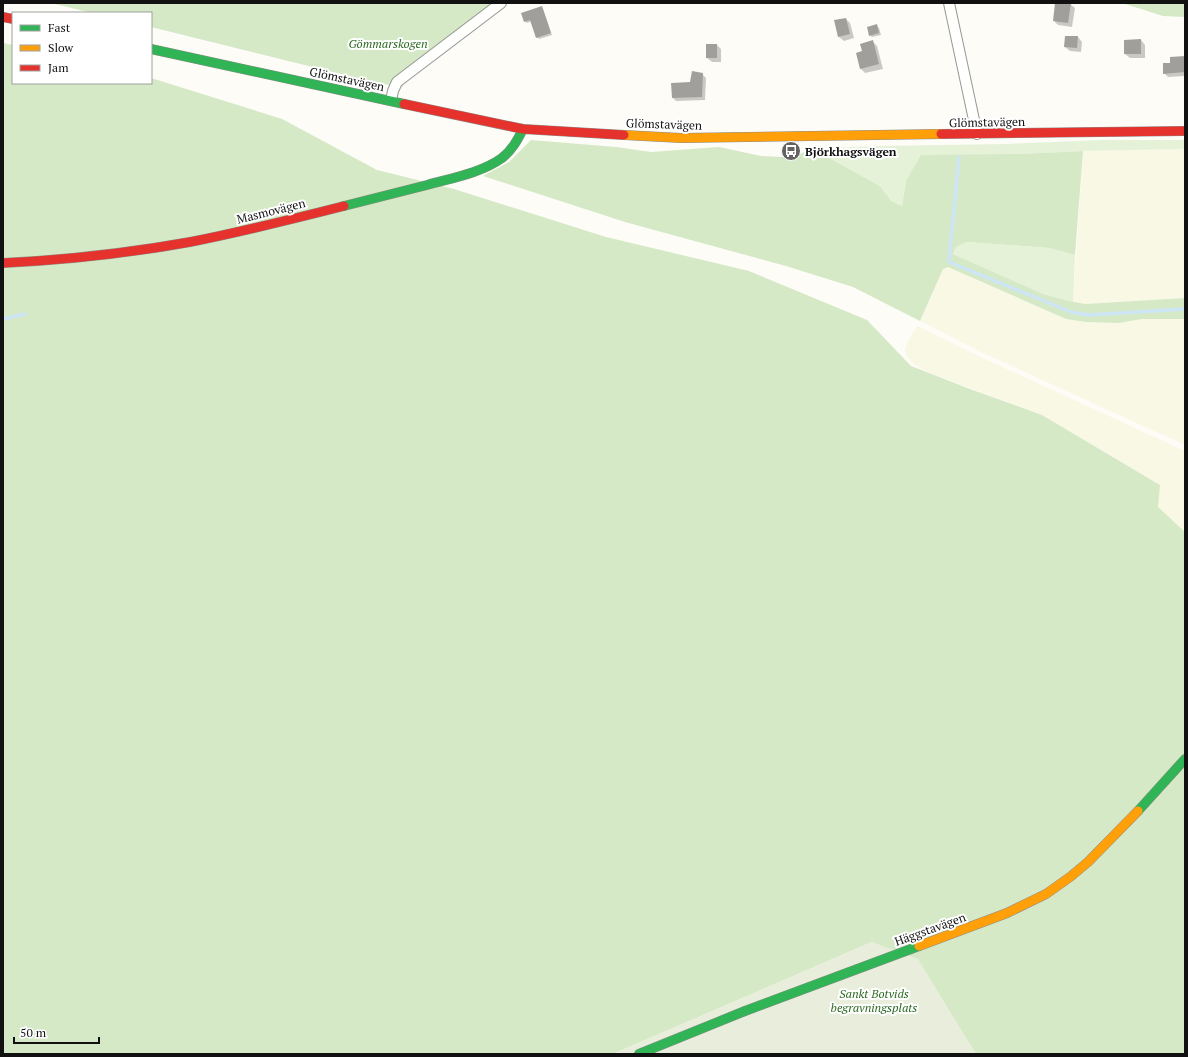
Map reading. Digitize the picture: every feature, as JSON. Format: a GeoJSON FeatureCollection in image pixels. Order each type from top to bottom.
{"type":"FeatureCollection","features":[{"type":"Feature","properties":{"kind":"street"},"geometry":{"type":"LineString","coordinates":[[391,100],[393,90],[398,82],[501,3]]}},
{"type":"Feature","properties":{"kind":"street"},"geometry":{"type":"LineString","coordinates":[[949,3],[977,134]]}},
{"type":"Feature","properties":{"kind":"street","name":"Glömstavägen"},"geometry":{"type":"LineString","coordinates":[[152,49],[523,129],[681,138],[1185,131]]}},
{"type":"Feature","properties":{"kind":"street","name":"Masmovägen"},"geometry":{"type":"LineString","coordinates":[[3,263],[46,261],[123,252],[189,242],[252,229],[445,180],[470,173],[500,160],[514,145],[523,129]]}},
{"type":"Feature","properties":{"kind":"street","name":"Häggstavägen"},"geometry":{"type":"LineString","coordinates":[[640,1054],[745,1011],[1007,913],[1050,892],[1086,864],[1185,758]]}},
{"type":"Feature","properties":{"kind":"green space","name":"Gömmarskogen"},"geometry":{"type":"Polygon","coordinates":[[[51,3],[508,3],[408,79],[402,87],[377,83],[152,27],[152,12],[88,12],[51,3]]]}},
{"type":"Feature","properties":{"kind":"green space"},"geometry":{"type":"Polygon","coordinates":[[[1122,3],[1185,3],[1185,17],[1163,16],[1122,3]]]}},
{"type":"Feature","properties":{"kind":"green space"},"geometry":{"type":"Polygon","coordinates":[[[3,43],[12,45],[12,84],[152,84],[152,78],[282,119],[377,170],[454,189],[606,237],[749,271],[867,320],[911,366],[1042,415],[1160,485],[1158,507],[1185,532],[1185,1054],[976,1054],[963,1034],[872,942],[613,1054],[3,1054],[3,43]]]}},
{"type":"Feature","properties":{"kind":"green space"},"geometry":{"type":"Polygon","coordinates":[[[531,140],[616,147],[651,152],[719,147],[761,156],[781,157],[794,156],[813,149],[881,187],[891,201],[902,206],[906,181],[921,155],[1019,154],[1083,151],[1075,255],[1050,248],[967,242],[956,247],[953,254],[1043,294],[1069,301],[1085,304],[1185,298],[1185,319],[1142,319],[1119,323],[1085,322],[1066,319],[948,267],[943,269],[920,321],[853,287],[786,266],[625,222],[483,176],[509,162],[531,140]]]}},
{"type":"Feature","properties":{"kind":"green space"},"geometry":{"type":"Polygon","coordinates":[[[1101,140],[1185,140],[1185,149],[1019,154],[906,181],[902,206],[891,201],[881,187],[813,149],[878,146],[1007,144],[1101,140]]]}},
{"type":"Feature","properties":{"kind":"green space"},"geometry":{"type":"Polygon","coordinates":[[[1185,149],[1185,298],[1085,304],[1073,302],[1083,151],[1185,149]]]}},
{"type":"Feature","properties":{"kind":"green space"},"geometry":{"type":"Polygon","coordinates":[[[967,242],[1050,248],[1075,255],[1073,302],[1043,294],[953,254],[956,247],[967,242]]]}},
{"type":"Feature","properties":{"kind":"green space"},"geometry":{"type":"Polygon","coordinates":[[[948,267],[1066,319],[1085,322],[1119,323],[1142,319],[1185,319],[1185,445],[981,352],[920,321],[943,269],[948,267]]]}},
{"type":"Feature","properties":{"kind":"green space"},"geometry":{"type":"Polygon","coordinates":[[[917,326],[987,360],[1185,451],[1185,532],[1157,507],[1159,484],[1042,415],[927,372],[915,365],[908,358],[905,352],[907,343],[917,326]]]}},
{"type":"Feature","properties":{"kind":"green space","name":"Sankt Botvids begravningsplats"},"geometry":{"type":"Polygon","coordinates":[[[872,942],[918,959],[976,1054],[613,1054],[872,942]]]}},
{"type":"Feature","properties":{"kind":"building"},"geometry":{"type":"Polygon","coordinates":[[[1055,3],[1071,3],[1068,23],[1053,21],[1055,3]]]}},
{"type":"Feature","properties":{"kind":"building"},"geometry":{"type":"Polygon","coordinates":[[[542,6],[551,33],[536,38],[530,20],[524,22],[521,13],[542,6]]]}},
{"type":"Feature","properties":{"kind":"building"},"geometry":{"type":"Polygon","coordinates":[[[846,18],[850,34],[838,37],[834,20],[846,18]]]}},
{"type":"Feature","properties":{"kind":"building"},"geometry":{"type":"Polygon","coordinates":[[[877,24],[879,33],[869,36],[867,27],[877,24]]]}},
{"type":"Feature","properties":{"kind":"building"},"geometry":{"type":"Polygon","coordinates":[[[1065,36],[1078,36],[1077,48],[1064,47],[1065,36]]]}},
{"type":"Feature","properties":{"kind":"building"},"geometry":{"type":"Polygon","coordinates":[[[1141,39],[1141,54],[1124,54],[1124,40],[1141,39]]]}},
{"type":"Feature","properties":{"kind":"building"},"geometry":{"type":"Polygon","coordinates":[[[873,40],[879,64],[860,69],[856,53],[862,51],[860,44],[873,40]]]}},
{"type":"Feature","properties":{"kind":"building"},"geometry":{"type":"Polygon","coordinates":[[[706,44],[717,44],[717,58],[706,58],[706,44]]]}},
{"type":"Feature","properties":{"kind":"building"},"geometry":{"type":"Polygon","coordinates":[[[1185,56],[1185,72],[1163,74],[1163,63],[1170,63],[1170,57],[1185,56]]]}},
{"type":"Feature","properties":{"kind":"building"},"geometry":{"type":"Polygon","coordinates":[[[692,71],[703,73],[702,97],[672,98],[671,83],[690,82],[692,71]]]}},
{"type":"Feature","properties":{"kind":"waterway"},"geometry":{"type":"LineString","coordinates":[[959,157],[949,262],[1071,312],[1089,315],[1185,309]]}},
{"type":"Feature","properties":{"kind":"waterway"},"geometry":{"type":"LineString","coordinates":[[3,319],[25,314]]}},
{"type":"Feature","properties":{"kind":"traffic: fast"},"geometry":{"type":"LineString","coordinates":[[152,49],[404,104]]}},
{"type":"Feature","properties":{"kind":"traffic: fast"},"geometry":{"type":"LineString","coordinates":[[344,206],[485,168],[509,152],[523,129]]}},
{"type":"Feature","properties":{"kind":"traffic: fast"},"geometry":{"type":"LineString","coordinates":[[1138,811],[1185,759]]}},
{"type":"Feature","properties":{"kind":"traffic: fast"},"geometry":{"type":"LineString","coordinates":[[639,1054],[745,1011],[919,946]]}},
{"type":"Feature","properties":{"kind":"traffic: slow"},"geometry":{"type":"LineString","coordinates":[[624,135],[681,138],[941,134]]}},
{"type":"Feature","properties":{"kind":"traffic: slow"},"geometry":{"type":"LineString","coordinates":[[919,946],[1007,913],[1046,894],[1088,862],[1138,811]]}},
{"type":"Feature","properties":{"kind":"traffic: jam"},"geometry":{"type":"LineString","coordinates":[[3,17],[12,19]]}},
{"type":"Feature","properties":{"kind":"traffic: jam"},"geometry":{"type":"LineString","coordinates":[[404,104],[523,129],[624,135]]}},
{"type":"Feature","properties":{"kind":"traffic: jam"},"geometry":{"type":"LineString","coordinates":[[941,134],[1185,131]]}},
{"type":"Feature","properties":{"kind":"traffic: jam"},"geometry":{"type":"LineString","coordinates":[[3,263],[97,256],[144,250],[248,230],[344,206]]}},
{"type":"Feature","properties":{"kind":"place","name":"Björkhagsvägen"},"geometry":{"type":"Point","coordinates":[791,151]}}]}
